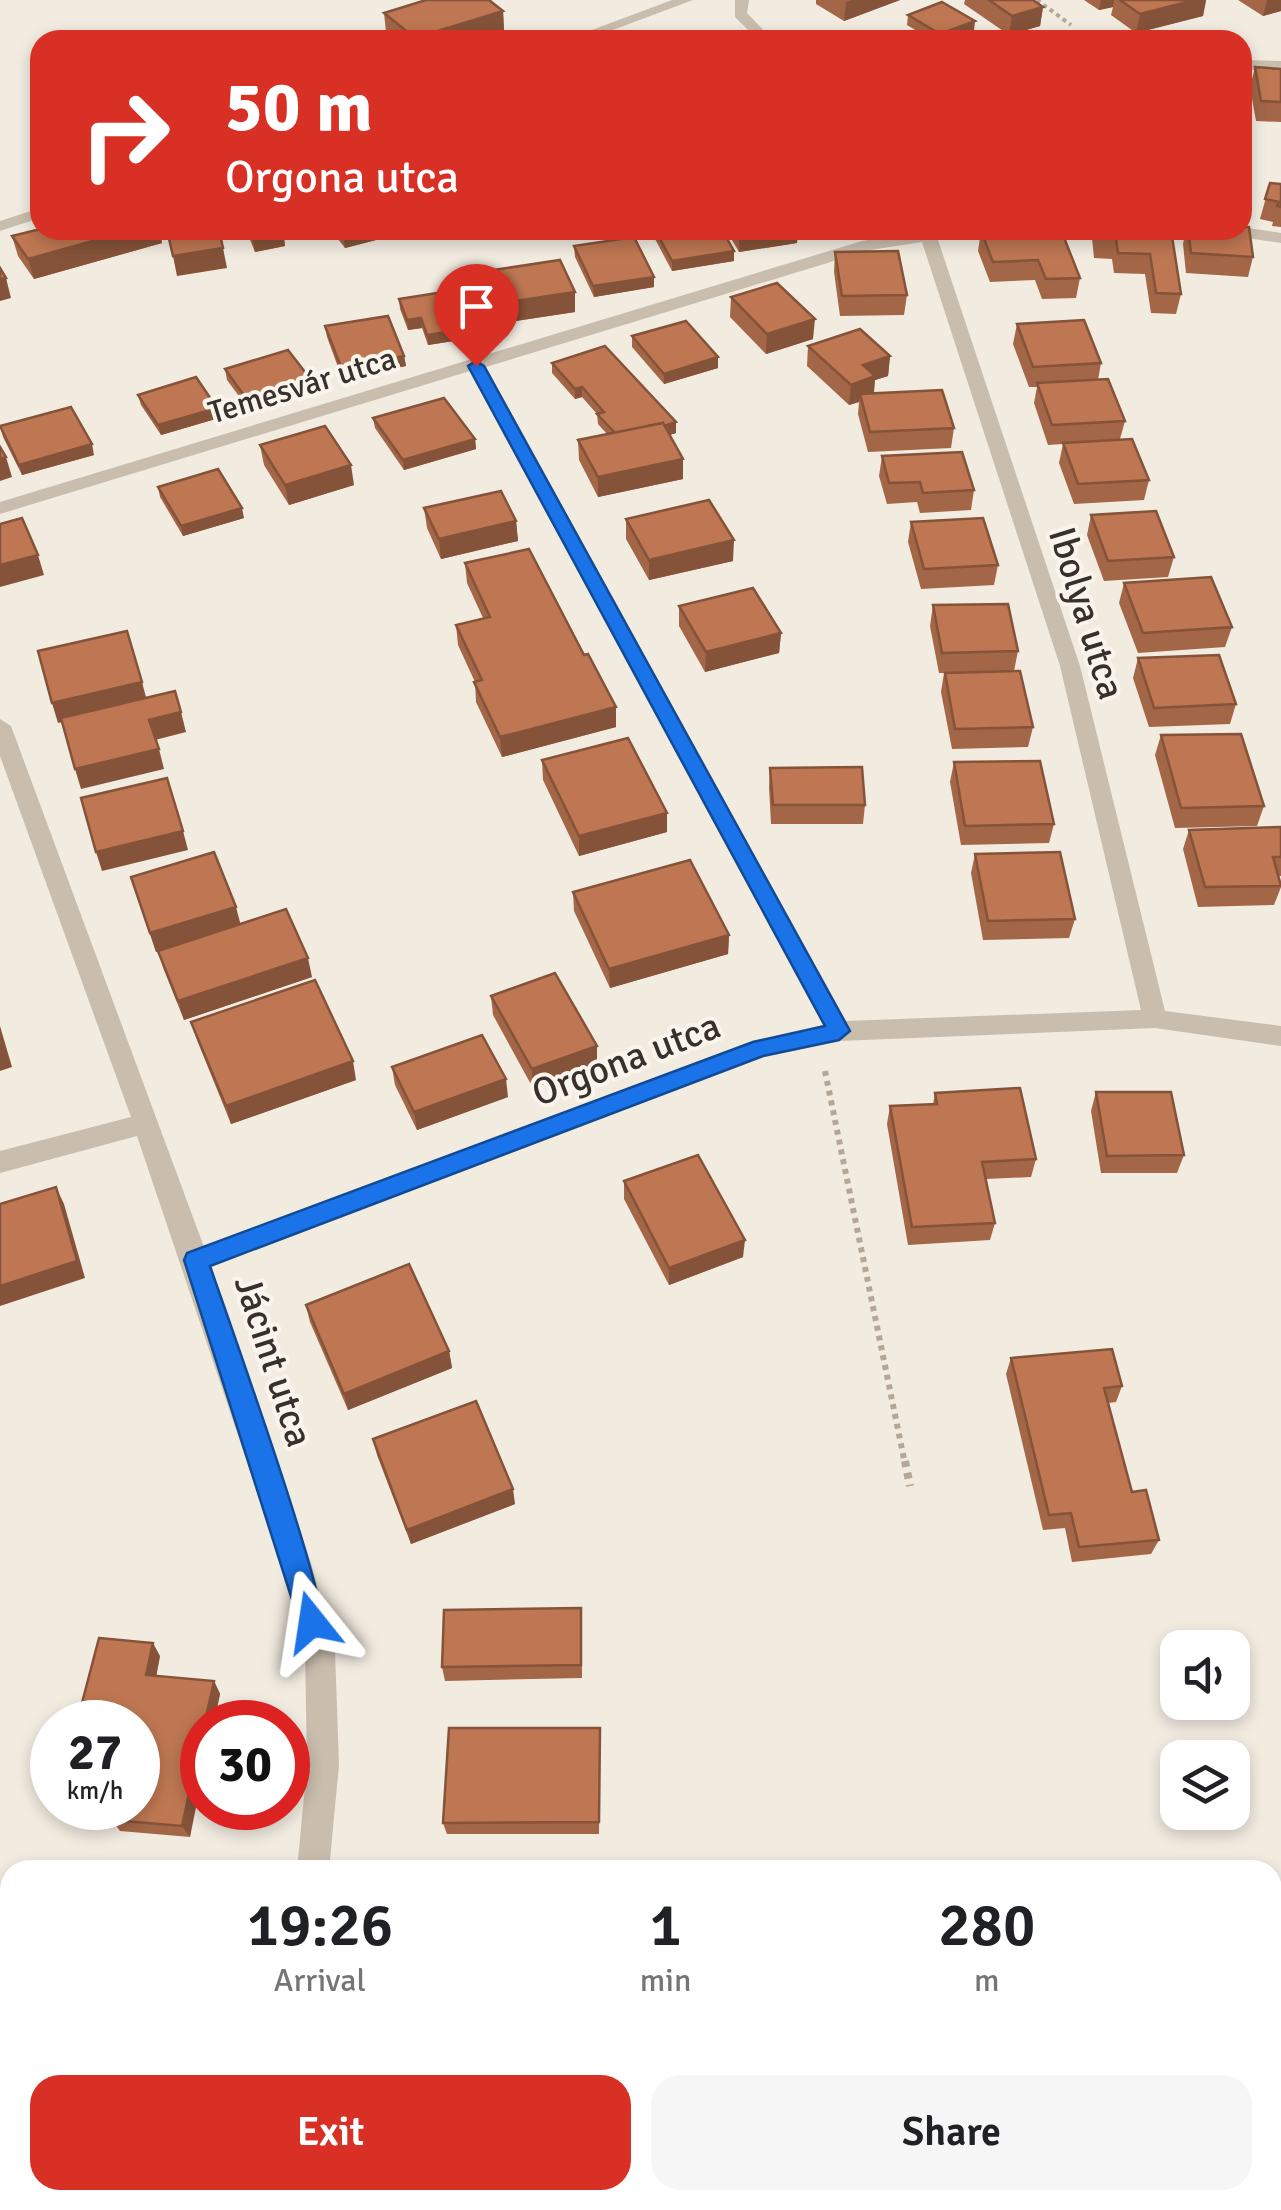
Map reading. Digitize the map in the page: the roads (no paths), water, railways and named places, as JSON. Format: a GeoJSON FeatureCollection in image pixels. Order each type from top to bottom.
{"type":"FeatureCollection","features":[{"type":"Feature","properties":{"kind":"street"},"geometry":{"type":"LineString","coordinates":[[600,30],[686,0]]}},
{"type":"Feature","properties":{"kind":"street"},"geometry":{"type":"LineString","coordinates":[[742,0],[740,14],[756,30]]}},
{"type":"Feature","properties":{"kind":"street"},"geometry":{"type":"LineString","coordinates":[[1252,65],[1281,66]]}},
{"type":"Feature","properties":{"kind":"street"},"geometry":{"type":"LineString","coordinates":[[0,226],[30,216]]}},
{"type":"Feature","properties":{"kind":"street"},"geometry":{"type":"LineString","coordinates":[[1252,234],[1281,238]]}},
{"type":"Feature","properties":{"kind":"street","name":"Temesvár utca"},"geometry":{"type":"LineString","coordinates":[[0,508],[868,245],[898,240]]}},
{"type":"Feature","properties":{"kind":"street","name":"Ibolya utca"},"geometry":{"type":"LineString","coordinates":[[930,240],[1070,666],[1155,1019]]}},
{"type":"Feature","properties":{"kind":"street"},"geometry":{"type":"LineString","coordinates":[[476,366],[828,1034]]}},
{"type":"Feature","properties":{"kind":"street","name":"Jácint utca"},"geometry":{"type":"LineString","coordinates":[[0,726],[196,1260],[296,1564],[320,1651],[323,1765],[313,1860]]}},
{"type":"Feature","properties":{"kind":"street","name":"Orgona utca"},"geometry":{"type":"LineString","coordinates":[[196,1260],[761,1048],[828,1034],[1155,1019],[1281,1036]]}},
{"type":"Feature","properties":{"kind":"street"},"geometry":{"type":"LineString","coordinates":[[0,1162],[146,1123]]}}]}
